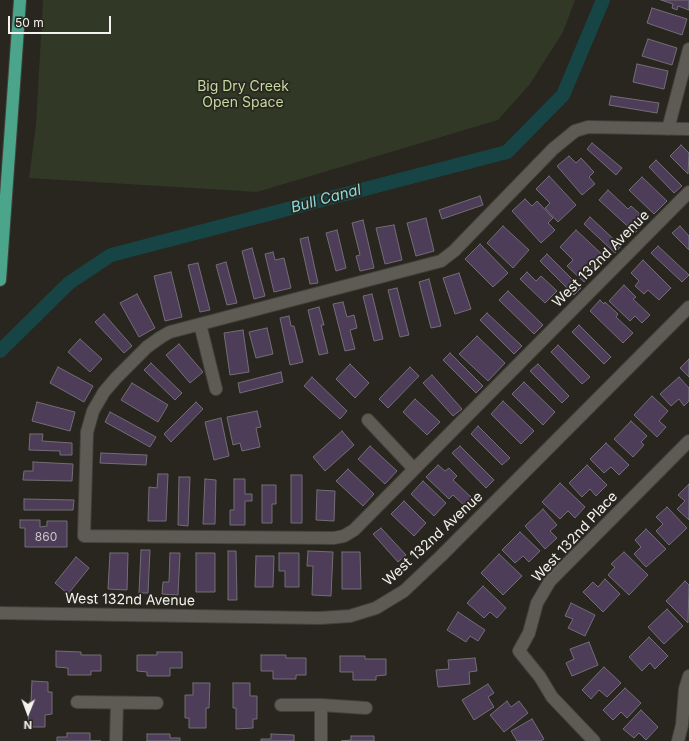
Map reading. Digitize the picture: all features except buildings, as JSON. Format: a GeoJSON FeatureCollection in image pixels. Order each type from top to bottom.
{"type":"FeatureCollection","features":[{"type":"Feature","properties":{"kind":"main road"},"geometry":{"type":"LineString","coordinates":[[0,280],[20,0]]}},
{"type":"Feature","properties":{"kind":"street"},"geometry":{"type":"LineString","coordinates":[[668,129],[689,49]]}},
{"type":"Feature","properties":{"kind":"street"},"geometry":{"type":"LineString","coordinates":[[216,389],[200,324],[441,261],[454,251],[553,149],[575,131],[588,127],[689,129]]}},
{"type":"Feature","properties":{"kind":"street","name":"West 132nd Avenue"},"geometry":{"type":"LineString","coordinates":[[200,324],[170,332],[161,337],[147,348],[116,378],[98,402],[90,419],[87,432],[84,536],[334,538],[344,536],[354,530],[689,192]]}},
{"type":"Feature","properties":{"kind":"street","name":"West 132nd Avenue"},"geometry":{"type":"LineString","coordinates":[[0,613],[320,618],[350,616],[376,608],[404,591],[441,556],[689,307]]}},
{"type":"Feature","properties":{"kind":"street"},"geometry":{"type":"LineString","coordinates":[[368,420],[414,469]]}},
{"type":"Feature","properties":{"kind":"street","name":"West 132nd Place"},"geometry":{"type":"LineString","coordinates":[[594,741],[552,697],[540,677],[519,651],[529,632],[537,603],[550,581],[689,441]]}},
{"type":"Feature","properties":{"kind":"street"},"geometry":{"type":"LineString","coordinates":[[678,741],[682,725],[685,689],[689,676]]}},
{"type":"Feature","properties":{"kind":"street"},"geometry":{"type":"LineString","coordinates":[[77,702],[157,703]]}},
{"type":"Feature","properties":{"kind":"street"},"geometry":{"type":"LineString","coordinates":[[116,741],[117,703]]}},
{"type":"Feature","properties":{"kind":"street"},"geometry":{"type":"LineString","coordinates":[[281,705],[320,705],[366,708]]}},
{"type":"Feature","properties":{"kind":"street"},"geometry":{"type":"LineString","coordinates":[[320,705],[321,741]]}},
{"type":"Feature","properties":{"kind":"green space","name":"Big Dry Creek Open Space"},"geometry":{"type":"Polygon","coordinates":[[[43,0],[575,0],[563,32],[530,84],[498,120],[257,192],[29,178],[36,125],[43,0]]]}},
{"type":"Feature","properties":{"kind":"waterway","name":"Bull Canal"},"geometry":{"type":"LineString","coordinates":[[0,351],[69,283],[111,255],[507,152],[563,95],[603,0]]}}]}
